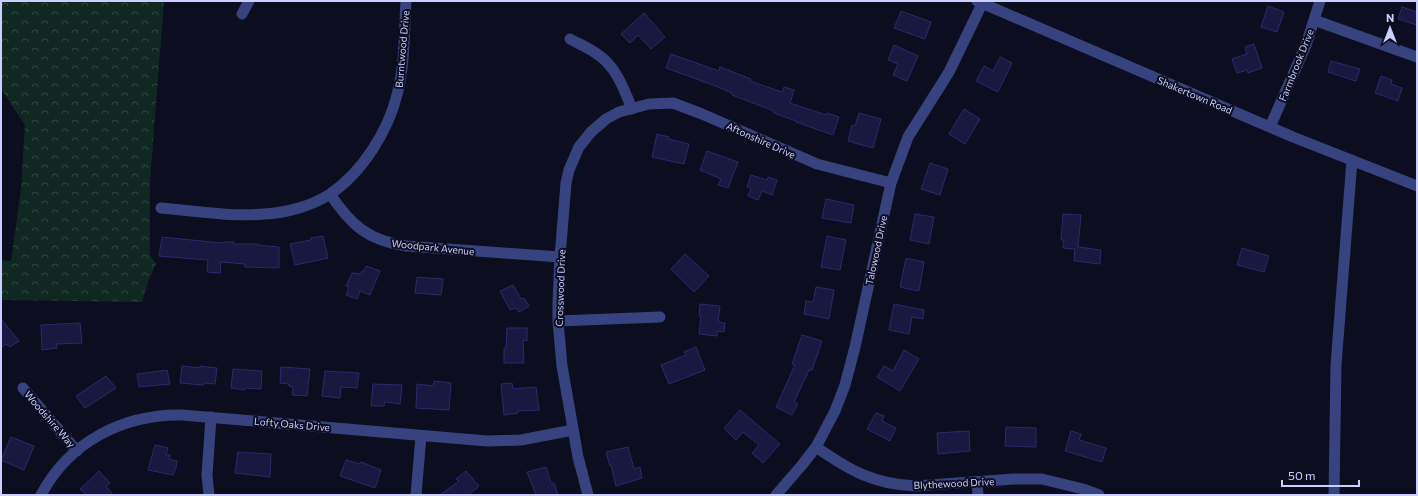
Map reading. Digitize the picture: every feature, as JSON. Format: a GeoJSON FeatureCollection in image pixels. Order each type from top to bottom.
{"type":"FeatureCollection","features":[{"type":"Feature","properties":{"kind":"street"},"geometry":{"type":"LineString","coordinates":[[242,14],[249,1]]}},
{"type":"Feature","properties":{"kind":"street","name":"Burntwood Drive"},"geometry":{"type":"LineString","coordinates":[[330,194],[351,176],[372,151],[380,139],[391,116],[398,94],[401,73],[406,1]]}},
{"type":"Feature","properties":{"kind":"street","name":"Farmbrook Drive"},"geometry":{"type":"LineString","coordinates":[[1270,127],[1306,45],[1320,1]]}},
{"type":"Feature","properties":{"kind":"street","name":"Shakertown Road"},"geometry":{"type":"LineString","coordinates":[[979,2],[1270,127],[1417,186]]}},
{"type":"Feature","properties":{"kind":"street","name":"Talowood Drive"},"geometry":{"type":"LineString","coordinates":[[776,495],[816,447],[835,412],[845,385],[855,348],[891,183],[908,137],[949,72],[979,2]]}},
{"type":"Feature","properties":{"kind":"street"},"geometry":{"type":"LineString","coordinates":[[1314,20],[1417,57]]}},
{"type":"Feature","properties":{"kind":"street"},"geometry":{"type":"LineString","coordinates":[[570,39],[598,55],[609,66],[622,84],[632,109]]}},
{"type":"Feature","properties":{"kind":"street","name":"Aftonshire Drive"},"geometry":{"type":"LineString","coordinates":[[632,109],[649,104],[673,103],[817,164],[891,183]]}},
{"type":"Feature","properties":{"kind":"street","name":"Crosswood Drive"},"geometry":{"type":"LineString","coordinates":[[588,495],[573,430],[562,366],[558,321],[560,257],[566,183],[569,170],[575,156],[585,140],[598,125],[619,112],[632,109]]}},
{"type":"Feature","properties":{"kind":"street"},"geometry":{"type":"LineString","coordinates":[[1334,495],[1336,365],[1352,160]]}},
{"type":"Feature","properties":{"kind":"street"},"geometry":{"type":"LineString","coordinates":[[161,208],[241,215],[265,214],[290,210],[310,204],[330,194]]}},
{"type":"Feature","properties":{"kind":"street","name":"Woodpark Avenue"},"geometry":{"type":"LineString","coordinates":[[330,194],[355,225],[371,236],[389,243],[407,246],[560,257]]}},
{"type":"Feature","properties":{"kind":"street"},"geometry":{"type":"LineString","coordinates":[[558,321],[660,317]]}},
{"type":"Feature","properties":{"kind":"street","name":"Woodshire Way"},"geometry":{"type":"LineString","coordinates":[[23,388],[77,451]]}},
{"type":"Feature","properties":{"kind":"street","name":"Lofty Oaks Drive"},"geometry":{"type":"LineString","coordinates":[[41,495],[63,464],[96,436],[119,425],[144,417],[168,414],[473,441],[502,441],[549,435],[573,430]]}},
{"type":"Feature","properties":{"kind":"street"},"geometry":{"type":"LineString","coordinates":[[209,495],[207,476],[211,417]]}},
{"type":"Feature","properties":{"kind":"street"},"geometry":{"type":"LineString","coordinates":[[416,495],[421,436]]}},
{"type":"Feature","properties":{"kind":"street","name":"Blythewood Drive"},"geometry":{"type":"LineString","coordinates":[[816,447],[853,471],[877,480],[901,485],[915,486],[1042,479],[1070,485],[1099,495]]}},
{"type":"Feature","properties":{"kind":"street"},"geometry":{"type":"LineString","coordinates":[[977,482],[978,495]]}},
{"type":"Feature","properties":{"kind":"green space"},"geometry":{"type":"Polygon","coordinates":[[[1,1],[164,1],[150,181],[150,255],[156,264],[148,282],[142,302],[1,300],[1,260],[11,261],[21,189],[25,125],[1,89],[1,1]]]}},
{"type":"Feature","properties":{"kind":"building"},"geometry":{"type":"Polygon","coordinates":[[[1268,6],[1284,12],[1277,32],[1261,27],[1268,6]]]}},
{"type":"Feature","properties":{"kind":"building"},"geometry":{"type":"Polygon","coordinates":[[[1402,7],[1417,12],[1417,25],[1398,19],[1402,7]]]}},
{"type":"Feature","properties":{"kind":"building"},"geometry":{"type":"Polygon","coordinates":[[[901,11],[931,22],[925,39],[894,28],[901,11]]]}},
{"type":"Feature","properties":{"kind":"building"},"geometry":{"type":"Polygon","coordinates":[[[644,13],[665,37],[651,49],[638,35],[630,43],[621,34],[644,13]]]}},
{"type":"Feature","properties":{"kind":"building"},"geometry":{"type":"Polygon","coordinates":[[[1254,44],[1262,68],[1248,73],[1247,70],[1237,73],[1232,59],[1247,54],[1245,47],[1254,44]]]}},
{"type":"Feature","properties":{"kind":"building"},"geometry":{"type":"Polygon","coordinates":[[[894,45],[918,56],[907,81],[893,75],[898,64],[888,60],[894,45]]]}},
{"type":"Feature","properties":{"kind":"building"},"geometry":{"type":"Polygon","coordinates":[[[671,54],[719,71],[720,67],[751,79],[750,81],[782,92],[784,87],[794,90],[790,103],[826,115],[827,113],[839,117],[833,135],[774,113],[774,111],[732,95],[732,93],[713,85],[666,68],[671,54]]]}},
{"type":"Feature","properties":{"kind":"building"},"geometry":{"type":"Polygon","coordinates":[[[1000,57],[1012,63],[998,92],[976,81],[984,66],[993,71],[1000,57]]]}},
{"type":"Feature","properties":{"kind":"building"},"geometry":{"type":"Polygon","coordinates":[[[1331,61],[1360,69],[1356,81],[1328,72],[1331,61]]]}},
{"type":"Feature","properties":{"kind":"building"},"geometry":{"type":"Polygon","coordinates":[[[1381,76],[1392,80],[1391,84],[1402,88],[1398,101],[1375,93],[1381,76]]]}},
{"type":"Feature","properties":{"kind":"building"},"geometry":{"type":"Polygon","coordinates":[[[964,109],[980,119],[965,144],[949,134],[964,109]]]}},
{"type":"Feature","properties":{"kind":"building"},"geometry":{"type":"Polygon","coordinates":[[[859,113],[881,119],[873,148],[848,141],[852,125],[855,126],[859,113]]]}},
{"type":"Feature","properties":{"kind":"building"},"geometry":{"type":"Polygon","coordinates":[[[657,134],[669,137],[668,139],[689,144],[684,164],[652,157],[657,134]]]}},
{"type":"Feature","properties":{"kind":"building"},"geometry":{"type":"Polygon","coordinates":[[[707,151],[738,162],[728,188],[718,185],[721,179],[700,170],[707,151]]]}},
{"type":"Feature","properties":{"kind":"building"},"geometry":{"type":"Polygon","coordinates":[[[930,163],[948,169],[940,195],[921,189],[930,163]]]}},
{"type":"Feature","properties":{"kind":"building"},"geometry":{"type":"Polygon","coordinates":[[[751,175],[767,180],[768,177],[777,180],[772,195],[762,191],[758,200],[748,196],[751,188],[747,187],[751,175]]]}},
{"type":"Feature","properties":{"kind":"building"},"geometry":{"type":"Polygon","coordinates":[[[826,199],[854,205],[851,223],[822,218],[826,199]]]}},
{"type":"Feature","properties":{"kind":"building"},"geometry":{"type":"Polygon","coordinates":[[[915,214],[934,217],[929,244],[910,240],[915,214]]]}},
{"type":"Feature","properties":{"kind":"building"},"geometry":{"type":"Polygon","coordinates":[[[1063,214],[1081,215],[1078,247],[1101,250],[1100,264],[1074,261],[1075,249],[1063,248],[1064,240],[1061,240],[1063,214]]]}},
{"type":"Feature","properties":{"kind":"building"},"geometry":{"type":"Polygon","coordinates":[[[323,236],[328,258],[295,265],[290,244],[323,236]]]}},
{"type":"Feature","properties":{"kind":"building"},"geometry":{"type":"Polygon","coordinates":[[[827,236],[846,240],[840,270],[821,267],[827,236]]]}},
{"type":"Feature","properties":{"kind":"building"},"geometry":{"type":"Polygon","coordinates":[[[162,237],[221,243],[234,242],[234,244],[258,244],[279,247],[279,268],[245,267],[245,264],[221,262],[220,273],[207,272],[208,260],[159,256],[162,237]]]}},
{"type":"Feature","properties":{"kind":"building"},"geometry":{"type":"Polygon","coordinates":[[[1242,248],[1269,256],[1264,272],[1237,265],[1242,248]]]}},
{"type":"Feature","properties":{"kind":"building"},"geometry":{"type":"Polygon","coordinates":[[[685,254],[709,276],[694,292],[671,269],[685,254]]]}},
{"type":"Feature","properties":{"kind":"building"},"geometry":{"type":"Polygon","coordinates":[[[906,258],[924,262],[919,291],[900,287],[906,258]]]}},
{"type":"Feature","properties":{"kind":"building"},"geometry":{"type":"Polygon","coordinates":[[[366,266],[380,271],[370,295],[360,291],[357,299],[346,295],[349,287],[346,286],[352,273],[361,274],[366,266]]]}},
{"type":"Feature","properties":{"kind":"building"},"geometry":{"type":"Polygon","coordinates":[[[417,277],[443,279],[441,295],[415,293],[417,277]]]}},
{"type":"Feature","properties":{"kind":"building"},"geometry":{"type":"Polygon","coordinates":[[[513,285],[521,299],[524,298],[529,306],[519,312],[516,308],[510,310],[500,291],[513,285]]]}},
{"type":"Feature","properties":{"kind":"building"},"geometry":{"type":"Polygon","coordinates":[[[816,287],[834,290],[829,319],[804,314],[806,301],[813,302],[816,287]]]}},
{"type":"Feature","properties":{"kind":"building"},"geometry":{"type":"Polygon","coordinates":[[[700,304],[720,306],[718,322],[725,323],[724,332],[717,331],[717,336],[699,334],[701,316],[699,316],[700,304]]]}},
{"type":"Feature","properties":{"kind":"building"},"geometry":{"type":"Polygon","coordinates":[[[894,304],[924,310],[923,319],[912,317],[909,334],[889,330],[894,304]]]}},
{"type":"Feature","properties":{"kind":"building"},"geometry":{"type":"Polygon","coordinates":[[[1,319],[19,341],[10,347],[6,344],[1,348],[1,319]]]}},
{"type":"Feature","properties":{"kind":"building"},"geometry":{"type":"Polygon","coordinates":[[[80,323],[82,343],[56,344],[57,348],[42,350],[41,325],[80,323]]]}},
{"type":"Feature","properties":{"kind":"building"},"geometry":{"type":"Polygon","coordinates":[[[507,328],[527,328],[527,341],[523,340],[524,363],[504,363],[507,328]]]}},
{"type":"Feature","properties":{"kind":"building"},"geometry":{"type":"Polygon","coordinates":[[[802,335],[822,341],[812,370],[809,370],[794,402],[798,404],[792,415],[776,407],[795,365],[792,364],[802,335]]]}},
{"type":"Feature","properties":{"kind":"building"},"geometry":{"type":"Polygon","coordinates":[[[696,347],[705,370],[669,384],[661,365],[686,355],[684,352],[696,347]]]}},
{"type":"Feature","properties":{"kind":"building"},"geometry":{"type":"Polygon","coordinates":[[[904,350],[919,359],[900,391],[877,377],[884,366],[893,371],[904,350]]]}},
{"type":"Feature","properties":{"kind":"building"},"geometry":{"type":"Polygon","coordinates":[[[182,366],[217,368],[215,384],[204,383],[203,385],[180,383],[182,366]]]}},
{"type":"Feature","properties":{"kind":"building"},"geometry":{"type":"Polygon","coordinates":[[[281,367],[310,369],[307,396],[292,395],[293,387],[289,386],[289,384],[280,383],[281,367]]]}},
{"type":"Feature","properties":{"kind":"building"},"geometry":{"type":"Polygon","coordinates":[[[233,369],[262,371],[261,389],[245,388],[245,390],[231,388],[233,369]]]}},
{"type":"Feature","properties":{"kind":"building"},"geometry":{"type":"Polygon","coordinates":[[[167,370],[170,384],[139,387],[137,374],[167,370]]]}},
{"type":"Feature","properties":{"kind":"building"},"geometry":{"type":"Polygon","coordinates":[[[325,371],[359,373],[357,388],[341,387],[340,398],[322,396],[325,371]]]}},
{"type":"Feature","properties":{"kind":"building"},"geometry":{"type":"Polygon","coordinates":[[[106,376],[116,388],[85,408],[76,396],[106,376]]]}},
{"type":"Feature","properties":{"kind":"building"},"geometry":{"type":"Polygon","coordinates":[[[434,381],[451,383],[449,410],[416,408],[417,384],[433,386],[434,381]]]}},
{"type":"Feature","properties":{"kind":"building"},"geometry":{"type":"Polygon","coordinates":[[[512,383],[513,389],[536,387],[539,410],[518,411],[518,413],[504,415],[501,384],[512,383]]]}},
{"type":"Feature","properties":{"kind":"building"},"geometry":{"type":"Polygon","coordinates":[[[373,384],[402,385],[400,404],[385,402],[384,406],[371,406],[373,384]]]}},
{"type":"Feature","properties":{"kind":"building"},"geometry":{"type":"Polygon","coordinates":[[[740,410],[780,444],[763,463],[752,453],[759,445],[743,432],[736,440],[724,428],[740,410]]]}},
{"type":"Feature","properties":{"kind":"building"},"geometry":{"type":"Polygon","coordinates":[[[876,413],[884,416],[882,421],[896,428],[890,441],[867,429],[876,413]]]}},
{"type":"Feature","properties":{"kind":"building"},"geometry":{"type":"Polygon","coordinates":[[[1006,427],[1036,428],[1036,447],[1005,446],[1006,427]]]}},
{"type":"Feature","properties":{"kind":"building"},"geometry":{"type":"Polygon","coordinates":[[[969,431],[970,451],[938,454],[937,433],[969,431]]]}},
{"type":"Feature","properties":{"kind":"building"},"geometry":{"type":"Polygon","coordinates":[[[1071,431],[1081,434],[1079,440],[1106,448],[1102,462],[1065,451],[1071,431]]]}},
{"type":"Feature","properties":{"kind":"building"},"geometry":{"type":"Polygon","coordinates":[[[11,437],[34,446],[24,470],[1,460],[11,437]]]}},
{"type":"Feature","properties":{"kind":"building"},"geometry":{"type":"Polygon","coordinates":[[[155,445],[168,448],[166,455],[170,455],[169,459],[177,461],[173,475],[148,470],[155,445]]]}},
{"type":"Feature","properties":{"kind":"building"},"geometry":{"type":"Polygon","coordinates":[[[628,447],[634,469],[640,467],[642,478],[616,486],[606,452],[628,447]]]}},
{"type":"Feature","properties":{"kind":"building"},"geometry":{"type":"Polygon","coordinates":[[[238,452],[271,454],[270,477],[235,473],[238,452]]]}},
{"type":"Feature","properties":{"kind":"building"},"geometry":{"type":"Polygon","coordinates":[[[346,460],[360,464],[361,462],[381,470],[375,488],[340,476],[346,460]]]}},
{"type":"Feature","properties":{"kind":"building"},"geometry":{"type":"Polygon","coordinates":[[[546,467],[551,483],[554,483],[558,495],[536,495],[527,472],[546,467]]]}},
{"type":"Feature","properties":{"kind":"building"},"geometry":{"type":"Polygon","coordinates":[[[99,471],[110,483],[106,486],[113,495],[87,495],[80,489],[99,471]]]}},
{"type":"Feature","properties":{"kind":"building"},"geometry":{"type":"Polygon","coordinates":[[[466,471],[479,486],[469,495],[440,495],[459,481],[456,479],[466,471]]]}}]}
